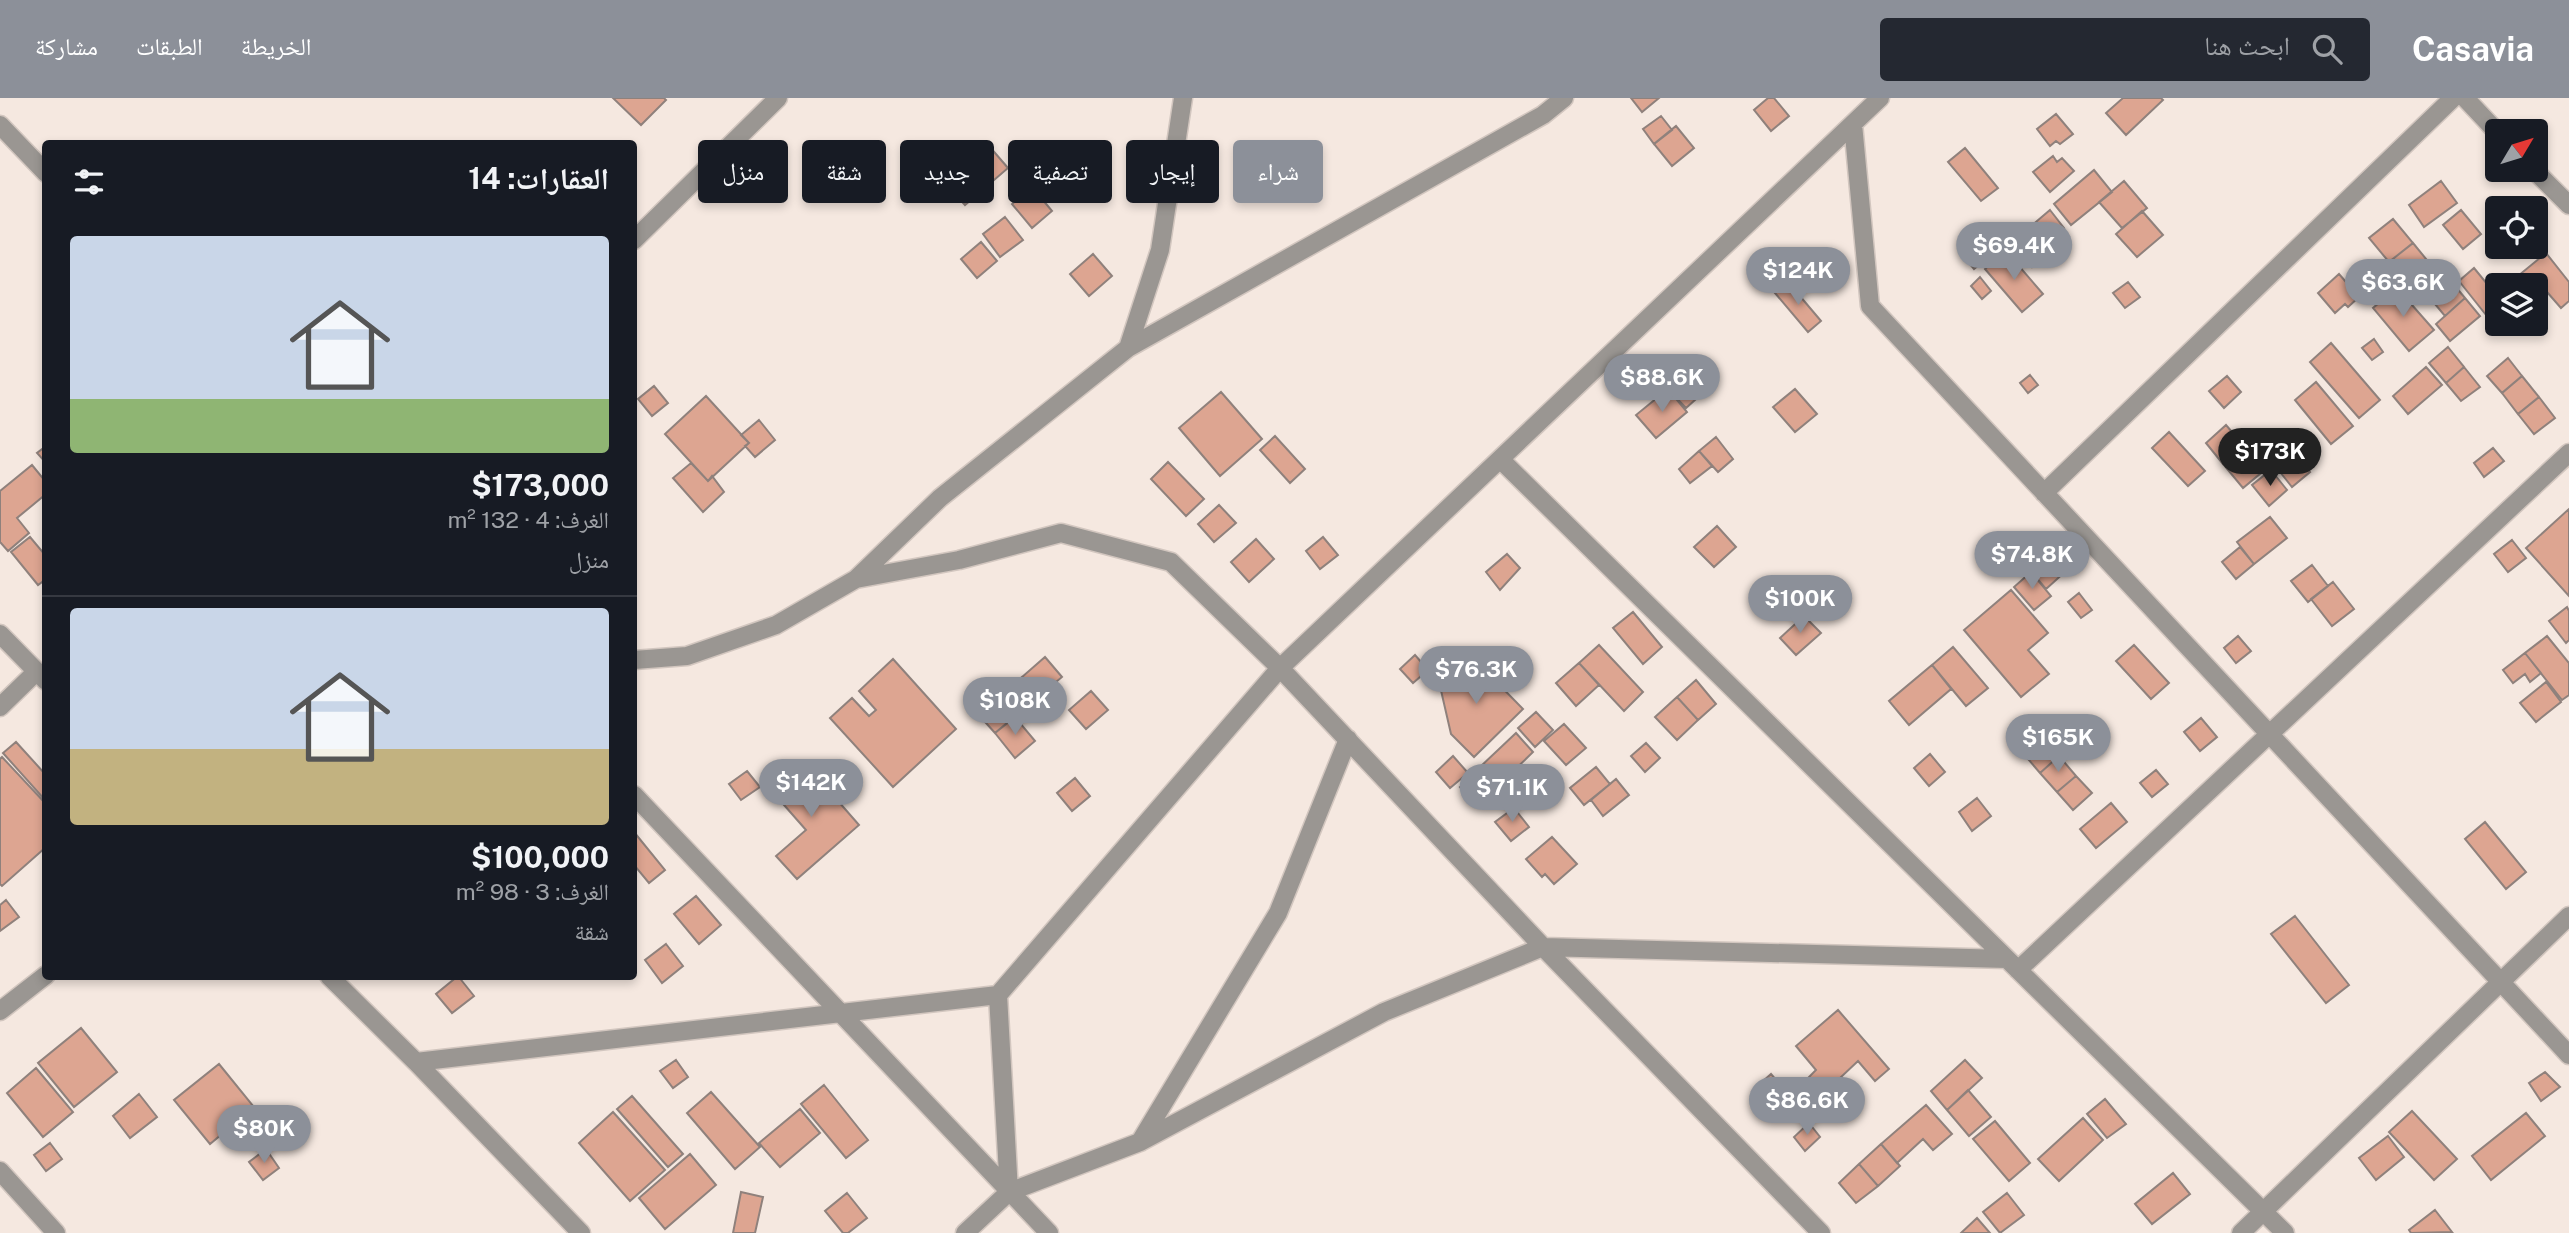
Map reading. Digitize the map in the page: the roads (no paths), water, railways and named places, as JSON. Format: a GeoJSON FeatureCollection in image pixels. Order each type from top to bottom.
{"type":"FeatureCollection","features":[{"type":"Feature","properties":{"kind":"street"},"geometry":{"type":"LineString","coordinates":[[637,237],[778,98]]}},
{"type":"Feature","properties":{"kind":"street"},"geometry":{"type":"LineString","coordinates":[[1128,348],[1160,250],[1182,98]]}},
{"type":"Feature","properties":{"kind":"street"},"geometry":{"type":"LineString","coordinates":[[637,660],[687,656],[776,625],[856,579],[940,498],[1128,348],[1543,115],[1564,98]]}},
{"type":"Feature","properties":{"kind":"street"},"geometry":{"type":"LineString","coordinates":[[416,1062],[998,995],[1280,668],[1880,98]]}},
{"type":"Feature","properties":{"kind":"street"},"geometry":{"type":"LineString","coordinates":[[2044,493],[2453,98]]}},
{"type":"Feature","properties":{"kind":"street"},"geometry":{"type":"LineString","coordinates":[[2465,98],[2485,119]]}},
{"type":"Feature","properties":{"kind":"street"},"geometry":{"type":"LineString","coordinates":[[1853,124],[1870,306],[2569,1055]]}},
{"type":"Feature","properties":{"kind":"street"},"geometry":{"type":"LineString","coordinates":[[0,125],[42,169]]}},
{"type":"Feature","properties":{"kind":"street"},"geometry":{"type":"LineString","coordinates":[[2546,182],[2569,205]]}},
{"type":"Feature","properties":{"kind":"street"},"geometry":{"type":"LineString","coordinates":[[965,1233],[1009,1192],[1140,1142],[1384,1012],[1543,947],[2013,965],[2269,735],[2569,453]]}},
{"type":"Feature","properties":{"kind":"street"},"geometry":{"type":"LineString","coordinates":[[1500,459],[2285,1233]]}},
{"type":"Feature","properties":{"kind":"street"},"geometry":{"type":"LineString","coordinates":[[856,579],[960,560],[1062,533],[1171,562],[1280,668],[1543,947],[1821,1233]]}},
{"type":"Feature","properties":{"kind":"street"},"geometry":{"type":"LineString","coordinates":[[0,634],[41,676],[0,707]]}},
{"type":"Feature","properties":{"kind":"street"},"geometry":{"type":"LineString","coordinates":[[1140,1142],[1278,913],[1348,739]]}},
{"type":"Feature","properties":{"kind":"street"},"geometry":{"type":"LineString","coordinates":[[637,798],[1049,1233]]}},
{"type":"Feature","properties":{"kind":"street"},"geometry":{"type":"LineString","coordinates":[[2241,1233],[2569,916]]}},
{"type":"Feature","properties":{"kind":"street"},"geometry":{"type":"LineString","coordinates":[[0,1011],[42,978]]}},
{"type":"Feature","properties":{"kind":"street"},"geometry":{"type":"LineString","coordinates":[[333,980],[581,1233]]}},
{"type":"Feature","properties":{"kind":"street"},"geometry":{"type":"LineString","coordinates":[[998,995],[1009,1192]]}},
{"type":"Feature","properties":{"kind":"street"},"geometry":{"type":"LineString","coordinates":[[0,1171],[56,1233]]}}]}
